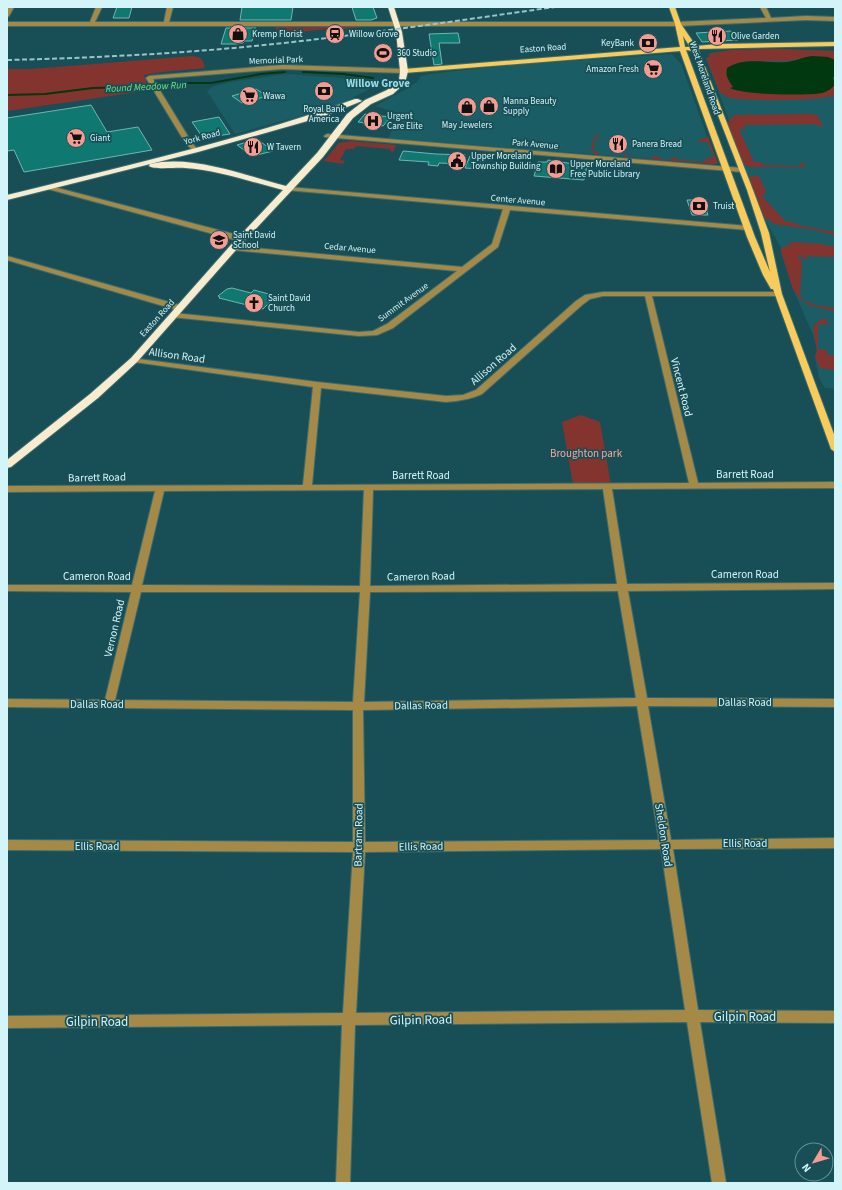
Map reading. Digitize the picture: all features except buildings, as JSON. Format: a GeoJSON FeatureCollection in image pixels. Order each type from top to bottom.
{"type":"FeatureCollection","features":[{"type":"Feature","properties":{"kind":"highway"},"geometry":{"type":"LineString","coordinates":[[390,7],[397,24],[404,71]]}},
{"type":"Feature","properties":{"kind":"highway","name":"Easton Road"},"geometry":{"type":"LineString","coordinates":[[332,136],[342,113],[358,101],[390,84],[404,71]]}},
{"type":"Feature","properties":{"kind":"highway","name":"Easton Road"},"geometry":{"type":"LineString","coordinates":[[7,465],[94,396],[134,360],[233,248],[307,168],[350,116],[368,102],[398,86],[404,76],[404,71]]}},
{"type":"Feature","properties":{"kind":"highway","name":"York Road"},"geometry":{"type":"LineString","coordinates":[[7,198],[195,150],[316,116],[358,101]]}},
{"type":"Feature","properties":{"kind":"highway","name":"York Road"},"geometry":{"type":"LineString","coordinates":[[50,188],[75,185],[140,168],[180,164],[204,168],[288,189]]}},
{"type":"Feature","properties":{"kind":"main road"},"geometry":{"type":"LineString","coordinates":[[672,7],[678,24]]}},
{"type":"Feature","properties":{"kind":"main road","name":"West Moreland Road"},"geometry":{"type":"LineString","coordinates":[[678,24],[695,49],[742,170],[764,233],[778,294],[835,449]]}},
{"type":"Feature","properties":{"kind":"main road","name":"West Moreland Road"},"geometry":{"type":"LineString","coordinates":[[678,24],[683,50],[748,228],[766,275],[778,294]]}},
{"type":"Feature","properties":{"kind":"main road","name":"Easton Road"},"geometry":{"type":"LineString","coordinates":[[404,71],[745,45],[835,44]]}},
{"type":"Feature","properties":{"kind":"main road","name":"Easton Road"},"geometry":{"type":"LineString","coordinates":[[695,49],[835,47]]}},
{"type":"Feature","properties":{"kind":"street"},"geometry":{"type":"LineString","coordinates":[[7,15],[11,7]]}},
{"type":"Feature","properties":{"kind":"street"},"geometry":{"type":"LineString","coordinates":[[92,24],[99,7]]}},
{"type":"Feature","properties":{"kind":"street"},"geometry":{"type":"LineString","coordinates":[[166,24],[170,7]]}},
{"type":"Feature","properties":{"kind":"street"},"geometry":{"type":"LineString","coordinates":[[763,7],[769,19]]}},
{"type":"Feature","properties":{"kind":"street"},"geometry":{"type":"LineString","coordinates":[[7,24],[678,24],[769,19],[835,19]]}},
{"type":"Feature","properties":{"kind":"street","name":"Memorial Park"},"geometry":{"type":"LineString","coordinates":[[195,150],[189,144],[151,82],[282,67],[404,71]]}},
{"type":"Feature","properties":{"kind":"street","name":"Park Avenue"},"geometry":{"type":"LineString","coordinates":[[332,136],[742,170]]}},
{"type":"Feature","properties":{"kind":"street"},"geometry":{"type":"LineString","coordinates":[[50,188],[242,239]]}},
{"type":"Feature","properties":{"kind":"street","name":"Center Avenue"},"geometry":{"type":"LineString","coordinates":[[288,189],[748,228]]}},
{"type":"Feature","properties":{"kind":"street","name":"Summit Avenue"},"geometry":{"type":"LineString","coordinates":[[7,258],[107,287],[177,312],[359,334],[374,334],[390,326],[496,245],[507,208]]}},
{"type":"Feature","properties":{"kind":"street","name":"Cedar Avenue"},"geometry":{"type":"LineString","coordinates":[[233,248],[464,269]]}},
{"type":"Feature","properties":{"kind":"street","name":"Allison Road"},"geometry":{"type":"LineString","coordinates":[[134,360],[317,385],[446,399],[460,399],[479,392],[579,303],[588,297],[603,294],[778,294]]}},
{"type":"Feature","properties":{"kind":"street","name":"Vincent Road"},"geometry":{"type":"LineString","coordinates":[[648,294],[694,486]]}},
{"type":"Feature","properties":{"kind":"street"},"geometry":{"type":"LineString","coordinates":[[307,487],[317,385]]}},
{"type":"Feature","properties":{"kind":"street","name":"Barrett Road"},"geometry":{"type":"LineString","coordinates":[[7,490],[835,485]]}},
{"type":"Feature","properties":{"kind":"street","name":"Bartram Road"},"geometry":{"type":"LineString","coordinates":[[343,1183],[349,1020],[359,847],[358,706],[369,487]]}},
{"type":"Feature","properties":{"kind":"street","name":"Sheldon Road"},"geometry":{"type":"LineString","coordinates":[[607,487],[641,702],[666,843],[691,1016],[719,1183]]}},
{"type":"Feature","properties":{"kind":"street","name":"Vernon Road"},"geometry":{"type":"LineString","coordinates":[[109,704],[135,588],[160,488]]}},
{"type":"Feature","properties":{"kind":"street","name":"Cameron Road"},"geometry":{"type":"LineString","coordinates":[[7,588],[365,589],[622,586],[835,586]]}},
{"type":"Feature","properties":{"kind":"street","name":"Dallas Road"},"geometry":{"type":"LineString","coordinates":[[7,703],[358,706],[641,702],[835,703]]}},
{"type":"Feature","properties":{"kind":"street","name":"Ellis Road"},"geometry":{"type":"LineString","coordinates":[[7,845],[359,847],[835,842]]}},
{"type":"Feature","properties":{"kind":"street","name":"Gilpin Road"},"geometry":{"type":"LineString","coordinates":[[7,1022],[691,1016],[835,1017]]}},
{"type":"Feature","properties":{"kind":"shaded area"},"geometry":{"type":"Polygon","coordinates":[[[776,49],[835,51],[835,389],[825,388],[819,378],[815,357],[817,350],[813,335],[793,289],[781,248],[763,216],[726,122],[729,122],[729,120],[706,58],[713,52],[776,49]]]}},
{"type":"Feature","properties":{"kind":"shaded area"},"geometry":{"type":"Polygon","coordinates":[[[672,54],[681,64],[717,164],[388,138],[401,114],[375,106],[405,90],[417,82],[421,76],[430,74],[510,65],[672,54]]]}},
{"type":"Feature","properties":{"kind":"shaded area"},"geometry":{"type":"Polygon","coordinates":[[[812,56],[828,57],[835,60],[835,75],[833,78],[835,84],[828,91],[814,94],[775,94],[748,92],[730,88],[733,87],[727,76],[727,68],[734,64],[749,61],[787,62],[812,56]]]}},
{"type":"Feature","properties":{"kind":"shaded area"},"geometry":{"type":"Polygon","coordinates":[[[287,74],[369,80],[371,88],[339,105],[235,134],[207,91],[212,87],[230,82],[287,74]]]}},
{"type":"Feature","properties":{"kind":"green space"},"geometry":{"type":"Polygon","coordinates":[[[276,27],[365,27],[336,30],[335,28],[276,36],[276,33],[281,33],[281,30],[275,29],[276,27]]]}},
{"type":"Feature","properties":{"kind":"green space"},"geometry":{"type":"Polygon","coordinates":[[[776,49],[835,51],[835,60],[828,57],[812,56],[789,61],[748,61],[732,65],[731,83],[733,87],[730,89],[757,93],[835,84],[835,95],[798,100],[747,100],[726,97],[727,96],[720,93],[706,58],[709,57],[709,54],[731,50],[776,49]]]}},
{"type":"Feature","properties":{"kind":"green space"},"geometry":{"type":"Polygon","coordinates":[[[193,56],[202,59],[205,68],[144,75],[148,89],[145,91],[7,111],[7,69],[32,69],[193,56]]]}},
{"type":"Feature","properties":{"kind":"green space"},"geometry":{"type":"Polygon","coordinates":[[[812,114],[818,116],[823,126],[820,127],[816,124],[744,125],[745,129],[739,129],[754,162],[761,162],[762,165],[801,166],[801,162],[806,165],[804,167],[751,167],[742,164],[726,122],[729,122],[730,119],[734,117],[732,116],[736,115],[812,114]]]}},
{"type":"Feature","properties":{"kind":"green space"},"geometry":{"type":"Polygon","coordinates":[[[599,134],[599,137],[596,137],[593,151],[598,152],[598,155],[624,157],[625,153],[627,154],[627,157],[653,159],[653,156],[668,160],[677,157],[678,160],[704,162],[705,159],[715,160],[705,158],[714,157],[708,142],[699,142],[698,140],[708,137],[718,163],[711,164],[596,155],[591,151],[594,137],[599,134]]]}},
{"type":"Feature","properties":{"kind":"green space"},"geometry":{"type":"Polygon","coordinates":[[[351,141],[396,145],[393,152],[390,151],[391,149],[357,146],[353,149],[346,149],[340,160],[345,161],[343,164],[324,161],[339,143],[351,141]]]}},
{"type":"Feature","properties":{"kind":"green space"},"geometry":{"type":"Polygon","coordinates":[[[759,176],[766,192],[762,196],[786,222],[835,232],[835,235],[815,230],[775,224],[771,223],[772,222],[769,219],[765,219],[748,177],[759,176]]]}},
{"type":"Feature","properties":{"kind":"green space"},"geometry":{"type":"Polygon","coordinates":[[[793,242],[820,244],[835,247],[835,257],[806,256],[809,260],[799,256],[797,258],[802,260],[800,296],[804,301],[809,302],[812,305],[835,308],[835,311],[810,306],[800,299],[793,289],[781,248],[790,245],[789,244],[793,242]]]}},
{"type":"Feature","properties":{"kind":"green space"},"geometry":{"type":"Polygon","coordinates":[[[822,319],[827,319],[827,325],[818,324],[818,349],[827,350],[827,355],[835,356],[835,370],[820,368],[815,357],[817,350],[813,328],[816,323],[822,319]]]}},
{"type":"Feature","properties":{"kind":"green space","name":"Broughton park"},"geometry":{"type":"Polygon","coordinates":[[[581,415],[600,422],[611,485],[573,484],[562,422],[581,415]]]}},
{"type":"Feature","properties":{"kind":"waterway","name":"Round Meadow Run"},"geometry":{"type":"LineString","coordinates":[[7,95],[45,94],[93,88],[134,87],[165,83],[211,83],[261,74],[285,72]]}},
{"type":"Feature","properties":{"kind":"waterway","name":"Round Meadow Run"},"geometry":{"type":"LineString","coordinates":[[303,72],[343,74],[373,78]]}},
{"type":"Feature","properties":{"kind":"railway"},"geometry":{"type":"LineString","coordinates":[[7,60],[131,55],[255,46],[368,33],[555,7]]}},
{"type":"Feature","properties":{"kind":"place","name":"Kremp Florist"},"geometry":{"type":"Point","coordinates":[238,34]}},
{"type":"Feature","properties":{"kind":"place","name":"Willow Grove"},"geometry":{"type":"Point","coordinates":[335,34]}},
{"type":"Feature","properties":{"kind":"place","name":"Olive Garden"},"geometry":{"type":"Point","coordinates":[717,36]}},
{"type":"Feature","properties":{"kind":"place","name":"KeyBank"},"geometry":{"type":"Point","coordinates":[648,43]}},
{"type":"Feature","properties":{"kind":"place","name":"360 Studio"},"geometry":{"type":"Point","coordinates":[383,53]}},
{"type":"Feature","properties":{"kind":"place","name":"Amazon Fresh"},"geometry":{"type":"Point","coordinates":[653,69]}},
{"type":"Feature","properties":{"kind":"place","name":"Royal Bank America"},"geometry":{"type":"Point","coordinates":[324,91]}},
{"type":"Feature","properties":{"kind":"place","name":"Wawa"},"geometry":{"type":"Point","coordinates":[249,96]}},
{"type":"Feature","properties":{"kind":"place","name":"Manna Beauty Supply"},"geometry":{"type":"Point","coordinates":[489,106]}},
{"type":"Feature","properties":{"kind":"place","name":"May Jewelers"},"geometry":{"type":"Point","coordinates":[467,107]}},
{"type":"Feature","properties":{"kind":"place","name":"Urgent Care Elite"},"geometry":{"type":"Point","coordinates":[373,121]}},
{"type":"Feature","properties":{"kind":"place","name":"Giant"},"geometry":{"type":"Point","coordinates":[76,138]}},
{"type":"Feature","properties":{"kind":"place","name":"Panera Bread"},"geometry":{"type":"Point","coordinates":[618,144]}},
{"type":"Feature","properties":{"kind":"place","name":"W Tavern"},"geometry":{"type":"Point","coordinates":[253,147]}},
{"type":"Feature","properties":{"kind":"place","name":"Upper Moreland Township Building"},"geometry":{"type":"Point","coordinates":[457,161]}},
{"type":"Feature","properties":{"kind":"place","name":"Upper Moreland Free Public Library"},"geometry":{"type":"Point","coordinates":[556,169]}},
{"type":"Feature","properties":{"kind":"place","name":"Truist"},"geometry":{"type":"Point","coordinates":[699,206]}},
{"type":"Feature","properties":{"kind":"place","name":"Saint David School"},"geometry":{"type":"Point","coordinates":[219,240]}},
{"type":"Feature","properties":{"kind":"place","name":"Saint David Church"},"geometry":{"type":"Point","coordinates":[254,303]}},
{"type":"Feature","properties":{"kind":"district","name":"Willow Grove"},"geometry":{"type":"Point","coordinates":[378,83]}}]}
